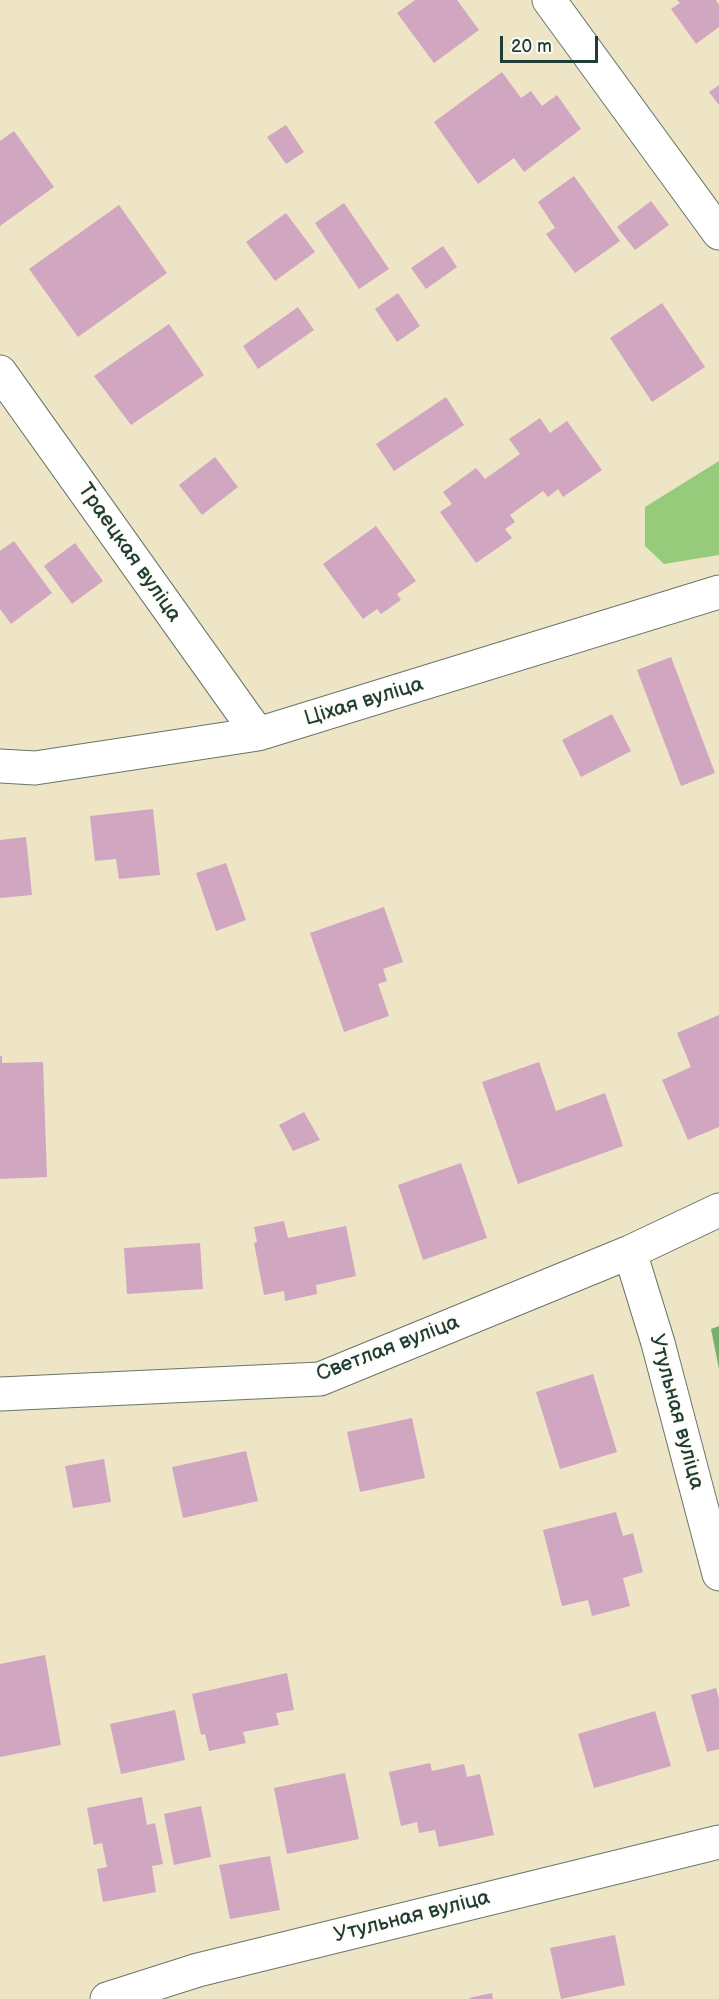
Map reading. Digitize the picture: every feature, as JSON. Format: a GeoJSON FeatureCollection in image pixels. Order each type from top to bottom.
{"type":"FeatureCollection","features":[{"type":"Feature","properties":{"kind":"street"},"geometry":{"type":"LineString","coordinates":[[549,0],[719,233]]}},
{"type":"Feature","properties":{"kind":"street","name":"Траецкая вуліца"},"geometry":{"type":"LineString","coordinates":[[0,372],[258,734]]}},
{"type":"Feature","properties":{"kind":"street","name":"Ціхая вуліца"},"geometry":{"type":"LineString","coordinates":[[0,766],[35,768],[258,734],[719,592]]}},
{"type":"Feature","properties":{"kind":"street","name":"Светлая вуліца"},"geometry":{"type":"LineString","coordinates":[[0,1394],[320,1379],[630,1252],[719,1210]]}},
{"type":"Feature","properties":{"kind":"street","name":"Утульная вуліца"},"geometry":{"type":"LineString","coordinates":[[630,1252],[658,1344],[719,1574]]}},
{"type":"Feature","properties":{"kind":"street","name":"Утульная вуліца"},"geometry":{"type":"LineString","coordinates":[[107,1999],[198,1970],[719,1842]]}},
{"type":"Feature","properties":{"kind":"green space"},"geometry":{"type":"Polygon","coordinates":[[[719,461],[719,555],[664,564],[645,546],[645,507],[719,461]]]}},
{"type":"Feature","properties":{"kind":"green space"},"geometry":{"type":"Polygon","coordinates":[[[719,1326],[719,1369],[711,1329],[719,1326]]]}},
{"type":"Feature","properties":{"kind":"building"},"geometry":{"type":"Polygon","coordinates":[[[415,0],[457,0],[479,30],[434,63],[397,13],[415,0]]]}},
{"type":"Feature","properties":{"kind":"building"},"geometry":{"type":"Polygon","coordinates":[[[677,0],[716,0],[719,5],[719,27],[696,44],[671,9],[680,3],[677,0]]]}},
{"type":"Feature","properties":{"kind":"building"},"geometry":{"type":"Polygon","coordinates":[[[502,72],[521,98],[531,91],[542,106],[557,95],[581,129],[524,172],[514,158],[478,184],[434,122],[502,72]]]}},
{"type":"Feature","properties":{"kind":"building"},"geometry":{"type":"Polygon","coordinates":[[[719,85],[719,105],[709,92],[719,85]]]}},
{"type":"Feature","properties":{"kind":"building"},"geometry":{"type":"Polygon","coordinates":[[[286,125],[304,152],[286,164],[267,137],[286,125]]]}},
{"type":"Feature","properties":{"kind":"building"},"geometry":{"type":"Polygon","coordinates":[[[14,131],[54,187],[0,226],[0,141],[14,131]]]}},
{"type":"Feature","properties":{"kind":"building"},"geometry":{"type":"Polygon","coordinates":[[[574,176],[620,241],[575,273],[546,234],[555,228],[538,202],[574,176]]]}},
{"type":"Feature","properties":{"kind":"building"},"geometry":{"type":"Polygon","coordinates":[[[651,201],[669,225],[635,250],[617,227],[651,201]]]}},
{"type":"Feature","properties":{"kind":"building"},"geometry":{"type":"Polygon","coordinates":[[[344,203],[389,269],[359,289],[315,223],[344,203]]]}},
{"type":"Feature","properties":{"kind":"building"},"geometry":{"type":"Polygon","coordinates":[[[119,205],[167,273],[78,337],[29,269],[119,205]]]}},
{"type":"Feature","properties":{"kind":"building"},"geometry":{"type":"Polygon","coordinates":[[[286,213],[315,252],[275,281],[246,242],[286,213]]]}},
{"type":"Feature","properties":{"kind":"building"},"geometry":{"type":"Polygon","coordinates":[[[443,246],[457,267],[426,289],[411,268],[443,246]]]}},
{"type":"Feature","properties":{"kind":"building"},"geometry":{"type":"Polygon","coordinates":[[[398,293],[420,326],[397,342],[375,309],[398,293]]]}},
{"type":"Feature","properties":{"kind":"building"},"geometry":{"type":"Polygon","coordinates":[[[662,303],[705,367],[652,402],[610,338],[662,303]]]}},
{"type":"Feature","properties":{"kind":"building"},"geometry":{"type":"Polygon","coordinates":[[[298,307],[314,330],[258,369],[243,346],[298,307]]]}},
{"type":"Feature","properties":{"kind":"building"},"geometry":{"type":"Polygon","coordinates":[[[169,324],[204,375],[131,425],[94,376],[169,324]]]}},
{"type":"Feature","properties":{"kind":"building"},"geometry":{"type":"Polygon","coordinates":[[[446,397],[464,425],[394,471],[376,444],[446,397]]]}},
{"type":"Feature","properties":{"kind":"building"},"geometry":{"type":"Polygon","coordinates":[[[540,418],[550,433],[567,421],[602,470],[563,497],[558,489],[548,497],[543,491],[510,515],[515,522],[505,529],[512,538],[476,563],[440,512],[452,504],[443,492],[476,468],[485,479],[520,454],[509,439],[540,418]]]}},
{"type":"Feature","properties":{"kind":"building"},"geometry":{"type":"Polygon","coordinates":[[[215,457],[238,487],[202,515],[179,485],[215,457]]]}},
{"type":"Feature","properties":{"kind":"building"},"geometry":{"type":"Polygon","coordinates":[[[376,526],[416,581],[397,594],[401,600],[381,614],[377,609],[363,619],[323,564],[376,526]]]}},
{"type":"Feature","properties":{"kind":"building"},"geometry":{"type":"Polygon","coordinates":[[[14,541],[52,593],[11,624],[0,609],[0,551],[14,541]]]}},
{"type":"Feature","properties":{"kind":"building"},"geometry":{"type":"Polygon","coordinates":[[[75,543],[103,581],[72,604],[44,566],[75,543]]]}},
{"type":"Feature","properties":{"kind":"building"},"geometry":{"type":"Polygon","coordinates":[[[671,657],[715,773],[681,786],[637,670],[671,657]]]}},
{"type":"Feature","properties":{"kind":"building"},"geometry":{"type":"Polygon","coordinates":[[[612,714],[631,751],[581,777],[562,740],[612,714]]]}},
{"type":"Feature","properties":{"kind":"building"},"geometry":{"type":"Polygon","coordinates":[[[153,809],[160,875],[119,879],[116,859],[95,861],[90,816],[153,809]]]}},
{"type":"Feature","properties":{"kind":"building"},"geometry":{"type":"Polygon","coordinates":[[[26,837],[32,895],[0,898],[0,840],[26,837]]]}},
{"type":"Feature","properties":{"kind":"building"},"geometry":{"type":"Polygon","coordinates":[[[226,863],[246,920],[216,931],[196,873],[226,863]]]}},
{"type":"Feature","properties":{"kind":"building"},"geometry":{"type":"Polygon","coordinates":[[[384,907],[403,962],[383,969],[387,981],[378,984],[389,1016],[344,1032],[310,933],[384,907]]]}},
{"type":"Feature","properties":{"kind":"building"},"geometry":{"type":"Polygon","coordinates":[[[719,1015],[719,1127],[688,1140],[662,1080],[691,1067],[677,1033],[719,1015]]]}},
{"type":"Feature","properties":{"kind":"building"},"geometry":{"type":"Polygon","coordinates":[[[0,1056],[2,1056],[2,1063],[43,1062],[47,1177],[0,1179],[0,1056]]]}},
{"type":"Feature","properties":{"kind":"building"},"geometry":{"type":"Polygon","coordinates":[[[539,1062],[556,1111],[605,1093],[623,1146],[518,1184],[482,1082],[539,1062]]]}},
{"type":"Feature","properties":{"kind":"building"},"geometry":{"type":"Polygon","coordinates":[[[304,1112],[320,1140],[293,1151],[279,1125],[304,1112]]]}},
{"type":"Feature","properties":{"kind":"building"},"geometry":{"type":"Polygon","coordinates":[[[461,1163],[487,1238],[423,1260],[398,1185],[461,1163]]]}},
{"type":"Feature","properties":{"kind":"building"},"geometry":{"type":"Polygon","coordinates":[[[284,1221],[288,1238],[346,1226],[356,1276],[316,1285],[317,1294],[285,1301],[284,1291],[264,1295],[254,1243],[257,1242],[254,1227],[284,1221]]]}},
{"type":"Feature","properties":{"kind":"building"},"geometry":{"type":"Polygon","coordinates":[[[200,1243],[203,1289],[127,1294],[124,1248],[200,1243]]]}},
{"type":"Feature","properties":{"kind":"building"},"geometry":{"type":"Polygon","coordinates":[[[593,1374],[617,1452],[560,1469],[536,1392],[593,1374]]]}},
{"type":"Feature","properties":{"kind":"building"},"geometry":{"type":"Polygon","coordinates":[[[412,1418],[425,1478],[360,1492],[347,1432],[412,1418]]]}},
{"type":"Feature","properties":{"kind":"building"},"geometry":{"type":"Polygon","coordinates":[[[246,1451],[258,1501],[183,1518],[172,1467],[246,1451]]]}},
{"type":"Feature","properties":{"kind":"building"},"geometry":{"type":"Polygon","coordinates":[[[104,1459],[111,1502],[73,1508],[65,1466],[104,1459]]]}},
{"type":"Feature","properties":{"kind":"building"},"geometry":{"type":"Polygon","coordinates":[[[616,1512],[623,1536],[633,1533],[643,1572],[623,1578],[630,1606],[592,1616],[588,1600],[562,1606],[543,1530],[616,1512]]]}},
{"type":"Feature","properties":{"kind":"building"},"geometry":{"type":"Polygon","coordinates":[[[45,1655],[61,1745],[0,1757],[0,1664],[45,1655]]]}},
{"type":"Feature","properties":{"kind":"building"},"geometry":{"type":"Polygon","coordinates":[[[287,1673],[294,1710],[276,1713],[279,1725],[243,1732],[246,1743],[209,1751],[205,1734],[201,1735],[192,1694],[287,1673]]]}},
{"type":"Feature","properties":{"kind":"building"},"geometry":{"type":"Polygon","coordinates":[[[716,1688],[719,1699],[719,1749],[707,1752],[691,1695],[716,1688]]]}},
{"type":"Feature","properties":{"kind":"building"},"geometry":{"type":"Polygon","coordinates":[[[175,1710],[185,1760],[121,1774],[110,1724],[175,1710]]]}},
{"type":"Feature","properties":{"kind":"building"},"geometry":{"type":"Polygon","coordinates":[[[655,1711],[671,1766],[594,1788],[578,1734],[655,1711]]]}},
{"type":"Feature","properties":{"kind":"building"},"geometry":{"type":"Polygon","coordinates":[[[430,1763],[432,1771],[464,1764],[467,1777],[480,1774],[494,1835],[439,1847],[435,1830],[419,1833],[417,1822],[401,1826],[389,1772],[430,1763]]]}},
{"type":"Feature","properties":{"kind":"building"},"geometry":{"type":"Polygon","coordinates":[[[345,1773],[359,1839],[287,1854],[274,1788],[345,1773]]]}},
{"type":"Feature","properties":{"kind":"building"},"geometry":{"type":"Polygon","coordinates":[[[142,1797],[147,1825],[155,1823],[163,1864],[152,1866],[156,1892],[103,1902],[97,1869],[107,1867],[102,1843],[94,1845],[87,1808],[142,1797]]]}},
{"type":"Feature","properties":{"kind":"building"},"geometry":{"type":"Polygon","coordinates":[[[201,1806],[211,1857],[174,1865],[164,1814],[201,1806]]]}},
{"type":"Feature","properties":{"kind":"building"},"geometry":{"type":"Polygon","coordinates":[[[270,1856],[280,1910],[230,1919],[219,1865],[270,1856]]]}},
{"type":"Feature","properties":{"kind":"building"},"geometry":{"type":"Polygon","coordinates":[[[615,1935],[625,1985],[561,1999],[550,1948],[615,1935]]]}},
{"type":"Feature","properties":{"kind":"building"},"geometry":{"type":"Polygon","coordinates":[[[492,1993],[493,1999],[469,1998],[492,1993]]]}}]}
